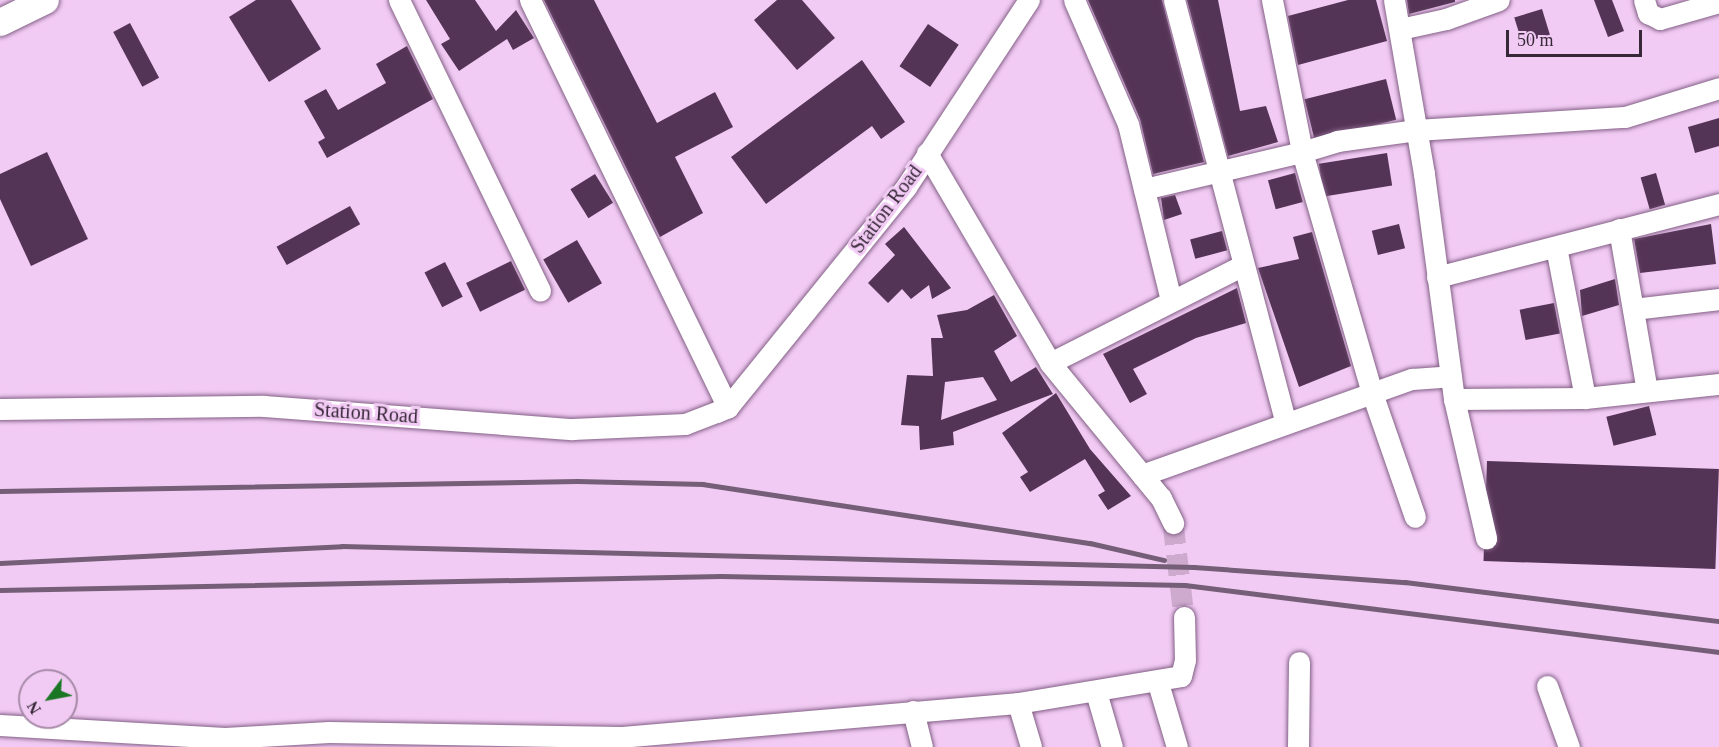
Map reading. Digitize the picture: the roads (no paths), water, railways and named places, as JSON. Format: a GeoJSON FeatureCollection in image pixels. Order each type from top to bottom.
{"type":"FeatureCollection","features":[{"type":"Feature","properties":{"kind":"main road"},"geometry":{"type":"LineString","coordinates":[[0,22],[45,0]]}},
{"type":"Feature","properties":{"kind":"street"},"geometry":{"type":"LineString","coordinates":[[399,0],[540,291]]}},
{"type":"Feature","properties":{"kind":"street"},"geometry":{"type":"LineString","coordinates":[[530,0],[728,407]]}},
{"type":"Feature","properties":{"kind":"street","name":"Station Road"},"geometry":{"type":"LineString","coordinates":[[0,409],[264,406],[572,429],[685,424],[728,407],[906,188],[1029,0]]}},
{"type":"Feature","properties":{"kind":"street"},"geometry":{"type":"LineString","coordinates":[[1074,0],[1128,124],[1171,301]]}},
{"type":"Feature","properties":{"kind":"street"},"geometry":{"type":"LineString","coordinates":[[1174,0],[1285,421]]}},
{"type":"Feature","properties":{"kind":"street"},"geometry":{"type":"LineString","coordinates":[[1272,0],[1302,152],[1372,393],[1415,517]]}},
{"type":"Feature","properties":{"kind":"street"},"geometry":{"type":"LineString","coordinates":[[1394,0],[1416,130],[1454,399],[1486,538]]}},
{"type":"Feature","properties":{"kind":"street"},"geometry":{"type":"LineString","coordinates":[[1400,29],[1446,20],[1498,0]]}},
{"type":"Feature","properties":{"kind":"street"},"geometry":{"type":"LineString","coordinates":[[1644,0],[1648,13],[1660,19],[1719,2]]}},
{"type":"Feature","properties":{"kind":"street"},"geometry":{"type":"LineString","coordinates":[[1143,189],[1302,152],[1337,141],[1416,130],[1625,117],[1719,88]]}},
{"type":"Feature","properties":{"kind":"street"},"geometry":{"type":"LineString","coordinates":[[927,153],[1050,363],[1170,511],[1173,523]]}},
{"type":"Feature","properties":{"kind":"street"},"geometry":{"type":"LineString","coordinates":[[1437,277],[1719,204]]}},
{"type":"Feature","properties":{"kind":"street"},"geometry":{"type":"LineString","coordinates":[[1619,229],[1647,391]]}},
{"type":"Feature","properties":{"kind":"street"},"geometry":{"type":"LineString","coordinates":[[1556,247],[1585,398]]}},
{"type":"Feature","properties":{"kind":"street"},"geometry":{"type":"LineString","coordinates":[[1050,363],[1243,265]]}},
{"type":"Feature","properties":{"kind":"street"},"geometry":{"type":"LineString","coordinates":[[1633,309],[1719,299]]}},
{"type":"Feature","properties":{"kind":"street"},"geometry":{"type":"LineString","coordinates":[[1142,475],[1285,421],[1412,379],[1451,376]]}},
{"type":"Feature","properties":{"kind":"street"},"geometry":{"type":"LineString","coordinates":[[1454,399],[1585,398],[1719,384]]}},
{"type":"Feature","properties":{"kind":"street"},"geometry":{"type":"LineString","coordinates":[[0,725],[207,742],[329,740],[549,742],[681,733],[1018,703],[1158,683],[1181,676],[1185,660],[1184,617]]}},
{"type":"Feature","properties":{"kind":"street"},"geometry":{"type":"LineString","coordinates":[[1298,747],[1299,662]]}},
{"type":"Feature","properties":{"kind":"street"},"geometry":{"type":"LineString","coordinates":[[1158,683],[1177,747]]}},
{"type":"Feature","properties":{"kind":"street"},"geometry":{"type":"LineString","coordinates":[[1547,686],[1569,747]]}},
{"type":"Feature","properties":{"kind":"street"},"geometry":{"type":"LineString","coordinates":[[1096,692],[1112,747]]}},
{"type":"Feature","properties":{"kind":"street"},"geometry":{"type":"LineString","coordinates":[[1018,703],[1031,747]]}},
{"type":"Feature","properties":{"kind":"street"},"geometry":{"type":"LineString","coordinates":[[913,711],[922,747]]}},
{"type":"Feature","properties":{"kind":"tunnel"},"geometry":{"type":"LineString","coordinates":[[1173,523],[1184,617]]}},
{"type":"Feature","properties":{"kind":"railway"},"geometry":{"type":"LineString","coordinates":[[0,491],[577,481],[703,484],[1090,543],[1164,560]]}},
{"type":"Feature","properties":{"kind":"railway"},"geometry":{"type":"LineString","coordinates":[[0,563],[342,546],[1194,567],[1405,582],[1719,621]]}},
{"type":"Feature","properties":{"kind":"railway"},"geometry":{"type":"LineString","coordinates":[[0,590],[721,576],[1185,585],[1719,652]]}}]}
